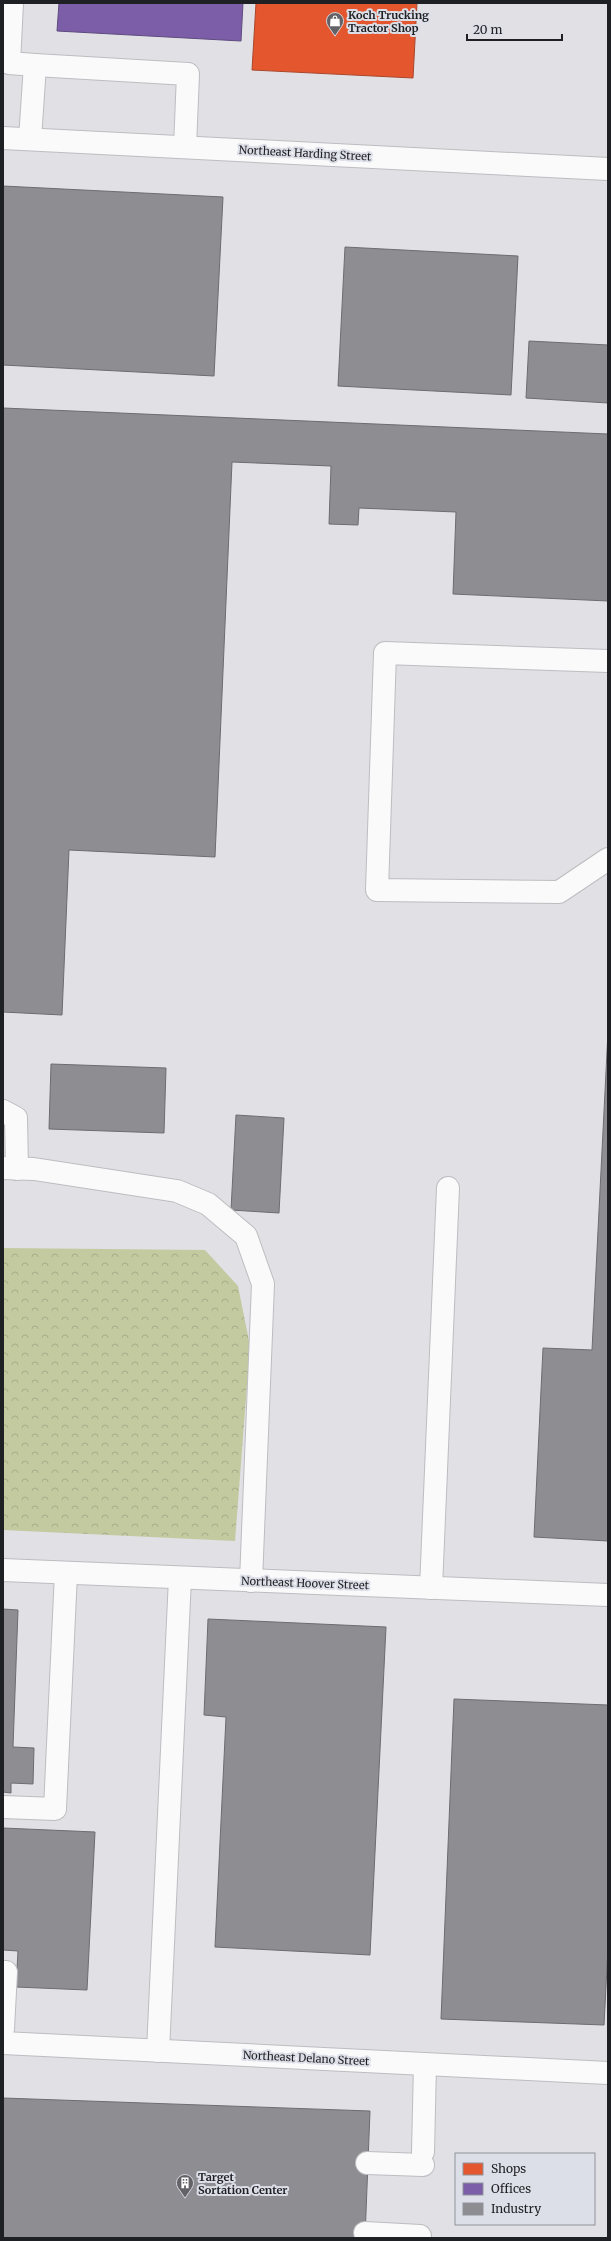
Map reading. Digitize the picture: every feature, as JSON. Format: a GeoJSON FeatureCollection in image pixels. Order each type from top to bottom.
{"type":"FeatureCollection","features":[{"type":"Feature","properties":{"kind":"street"},"geometry":{"type":"LineString","coordinates":[[12,3],[8,64],[188,74],[184,147]]}},
{"type":"Feature","properties":{"kind":"street"},"geometry":{"type":"LineString","coordinates":[[30,139],[35,65]]}},
{"type":"Feature","properties":{"kind":"street","name":"Northeast Harding Street"},"geometry":{"type":"LineString","coordinates":[[3,138],[608,169]]}},
{"type":"Feature","properties":{"kind":"street"},"geometry":{"type":"LineString","coordinates":[[608,661],[385,653],[377,890],[559,892],[608,859]]}},
{"type":"Feature","properties":{"kind":"street"},"geometry":{"type":"LineString","coordinates":[[3,1110],[16,1118],[10,1168],[34,1169],[177,1191],[208,1204],[246,1236],[263,1284],[251,1581]]}},
{"type":"Feature","properties":{"kind":"street"},"geometry":{"type":"LineString","coordinates":[[431,1588],[448,1188]]}},
{"type":"Feature","properties":{"kind":"street","name":"Northeast Hoover Street"},"geometry":{"type":"LineString","coordinates":[[3,1570],[608,1595]]}},
{"type":"Feature","properties":{"kind":"street"},"geometry":{"type":"LineString","coordinates":[[3,1807],[55,1810],[66,1573]]}},
{"type":"Feature","properties":{"kind":"street"},"geometry":{"type":"LineString","coordinates":[[158,2051],[180,1578]]}},
{"type":"Feature","properties":{"kind":"street"},"geometry":{"type":"LineString","coordinates":[[3,1972],[6,1972],[3,2029]]}},
{"type":"Feature","properties":{"kind":"street","name":"Northeast Delano Street"},"geometry":{"type":"LineString","coordinates":[[3,2043],[608,2073]]}},
{"type":"Feature","properties":{"kind":"street"},"geometry":{"type":"LineString","coordinates":[[368,2163],[423,2158],[425,2064]]}},
{"type":"Feature","properties":{"kind":"street"},"geometry":{"type":"LineString","coordinates":[[365,2233],[420,2236]]}},
{"type":"Feature","properties":{"kind":"green space"},"geometry":{"type":"Polygon","coordinates":[[[3,1248],[205,1250],[238,1286],[250,1346],[235,1541],[3,1530],[3,1248]]]}},
{"type":"Feature","properties":{"kind":"building: Shops","name":"Koch Trucking Tractor Shop"},"geometry":{"type":"Polygon","coordinates":[[[256,3],[417,3],[413,78],[252,70],[256,3]]]}},
{"type":"Feature","properties":{"kind":"building: Offices"},"geometry":{"type":"Polygon","coordinates":[[[59,3],[243,3],[241,41],[57,31],[59,3]]]}},
{"type":"Feature","properties":{"kind":"building: Industry"},"geometry":{"type":"Polygon","coordinates":[[[3,186],[223,197],[214,376],[3,365],[3,186]]]}},
{"type":"Feature","properties":{"kind":"building: Industry"},"geometry":{"type":"Polygon","coordinates":[[[345,247],[518,256],[511,395],[338,386],[345,247]]]}},
{"type":"Feature","properties":{"kind":"building: Industry"},"geometry":{"type":"Polygon","coordinates":[[[529,341],[608,345],[608,403],[526,398],[529,341]]]}},
{"type":"Feature","properties":{"kind":"building: Industry"},"geometry":{"type":"Polygon","coordinates":[[[3,408],[608,434],[608,601],[453,594],[456,512],[359,508],[358,525],[329,524],[331,466],[232,462],[215,857],[69,850],[62,1015],[3,1012],[3,408]]]}},
{"type":"Feature","properties":{"kind":"building: Industry"},"geometry":{"type":"Polygon","coordinates":[[[608,1032],[608,1541],[534,1537],[543,1348],[592,1350],[608,1032]]]}},
{"type":"Feature","properties":{"kind":"building: Industry"},"geometry":{"type":"Polygon","coordinates":[[[51,1064],[166,1068],[164,1133],[49,1129],[51,1064]]]}},
{"type":"Feature","properties":{"kind":"building: Industry"},"geometry":{"type":"Polygon","coordinates":[[[236,1115],[284,1118],[279,1213],[231,1210],[236,1115]]]}},
{"type":"Feature","properties":{"kind":"building: Industry"},"geometry":{"type":"Polygon","coordinates":[[[3,1609],[18,1610],[13,1747],[34,1748],[33,1784],[11,1783],[11,1793],[3,1792],[3,1609]]]}},
{"type":"Feature","properties":{"kind":"building: Industry"},"geometry":{"type":"Polygon","coordinates":[[[208,1619],[386,1627],[370,1955],[215,1947],[226,1717],[204,1715],[208,1619]]]}},
{"type":"Feature","properties":{"kind":"building: Industry"},"geometry":{"type":"Polygon","coordinates":[[[454,1699],[608,1705],[608,1948],[604,2025],[441,2019],[454,1699]]]}},
{"type":"Feature","properties":{"kind":"building: Industry"},"geometry":{"type":"Polygon","coordinates":[[[3,1828],[95,1832],[87,1990],[16,1987],[18,1951],[3,1950],[3,1828]]]}},
{"type":"Feature","properties":{"kind":"building: Industry","name":"Target Sortation Center"},"geometry":{"type":"Polygon","coordinates":[[[3,2098],[370,2111],[365,2238],[3,2238],[3,2098]]]}},
{"type":"Feature","properties":{"kind":"place","name":"Koch Trucking Tractor Shop"},"geometry":{"type":"Point","coordinates":[335,36]}},
{"type":"Feature","properties":{"kind":"place","name":"Target Sortation Center"},"geometry":{"type":"Point","coordinates":[185,2198]}}]}
